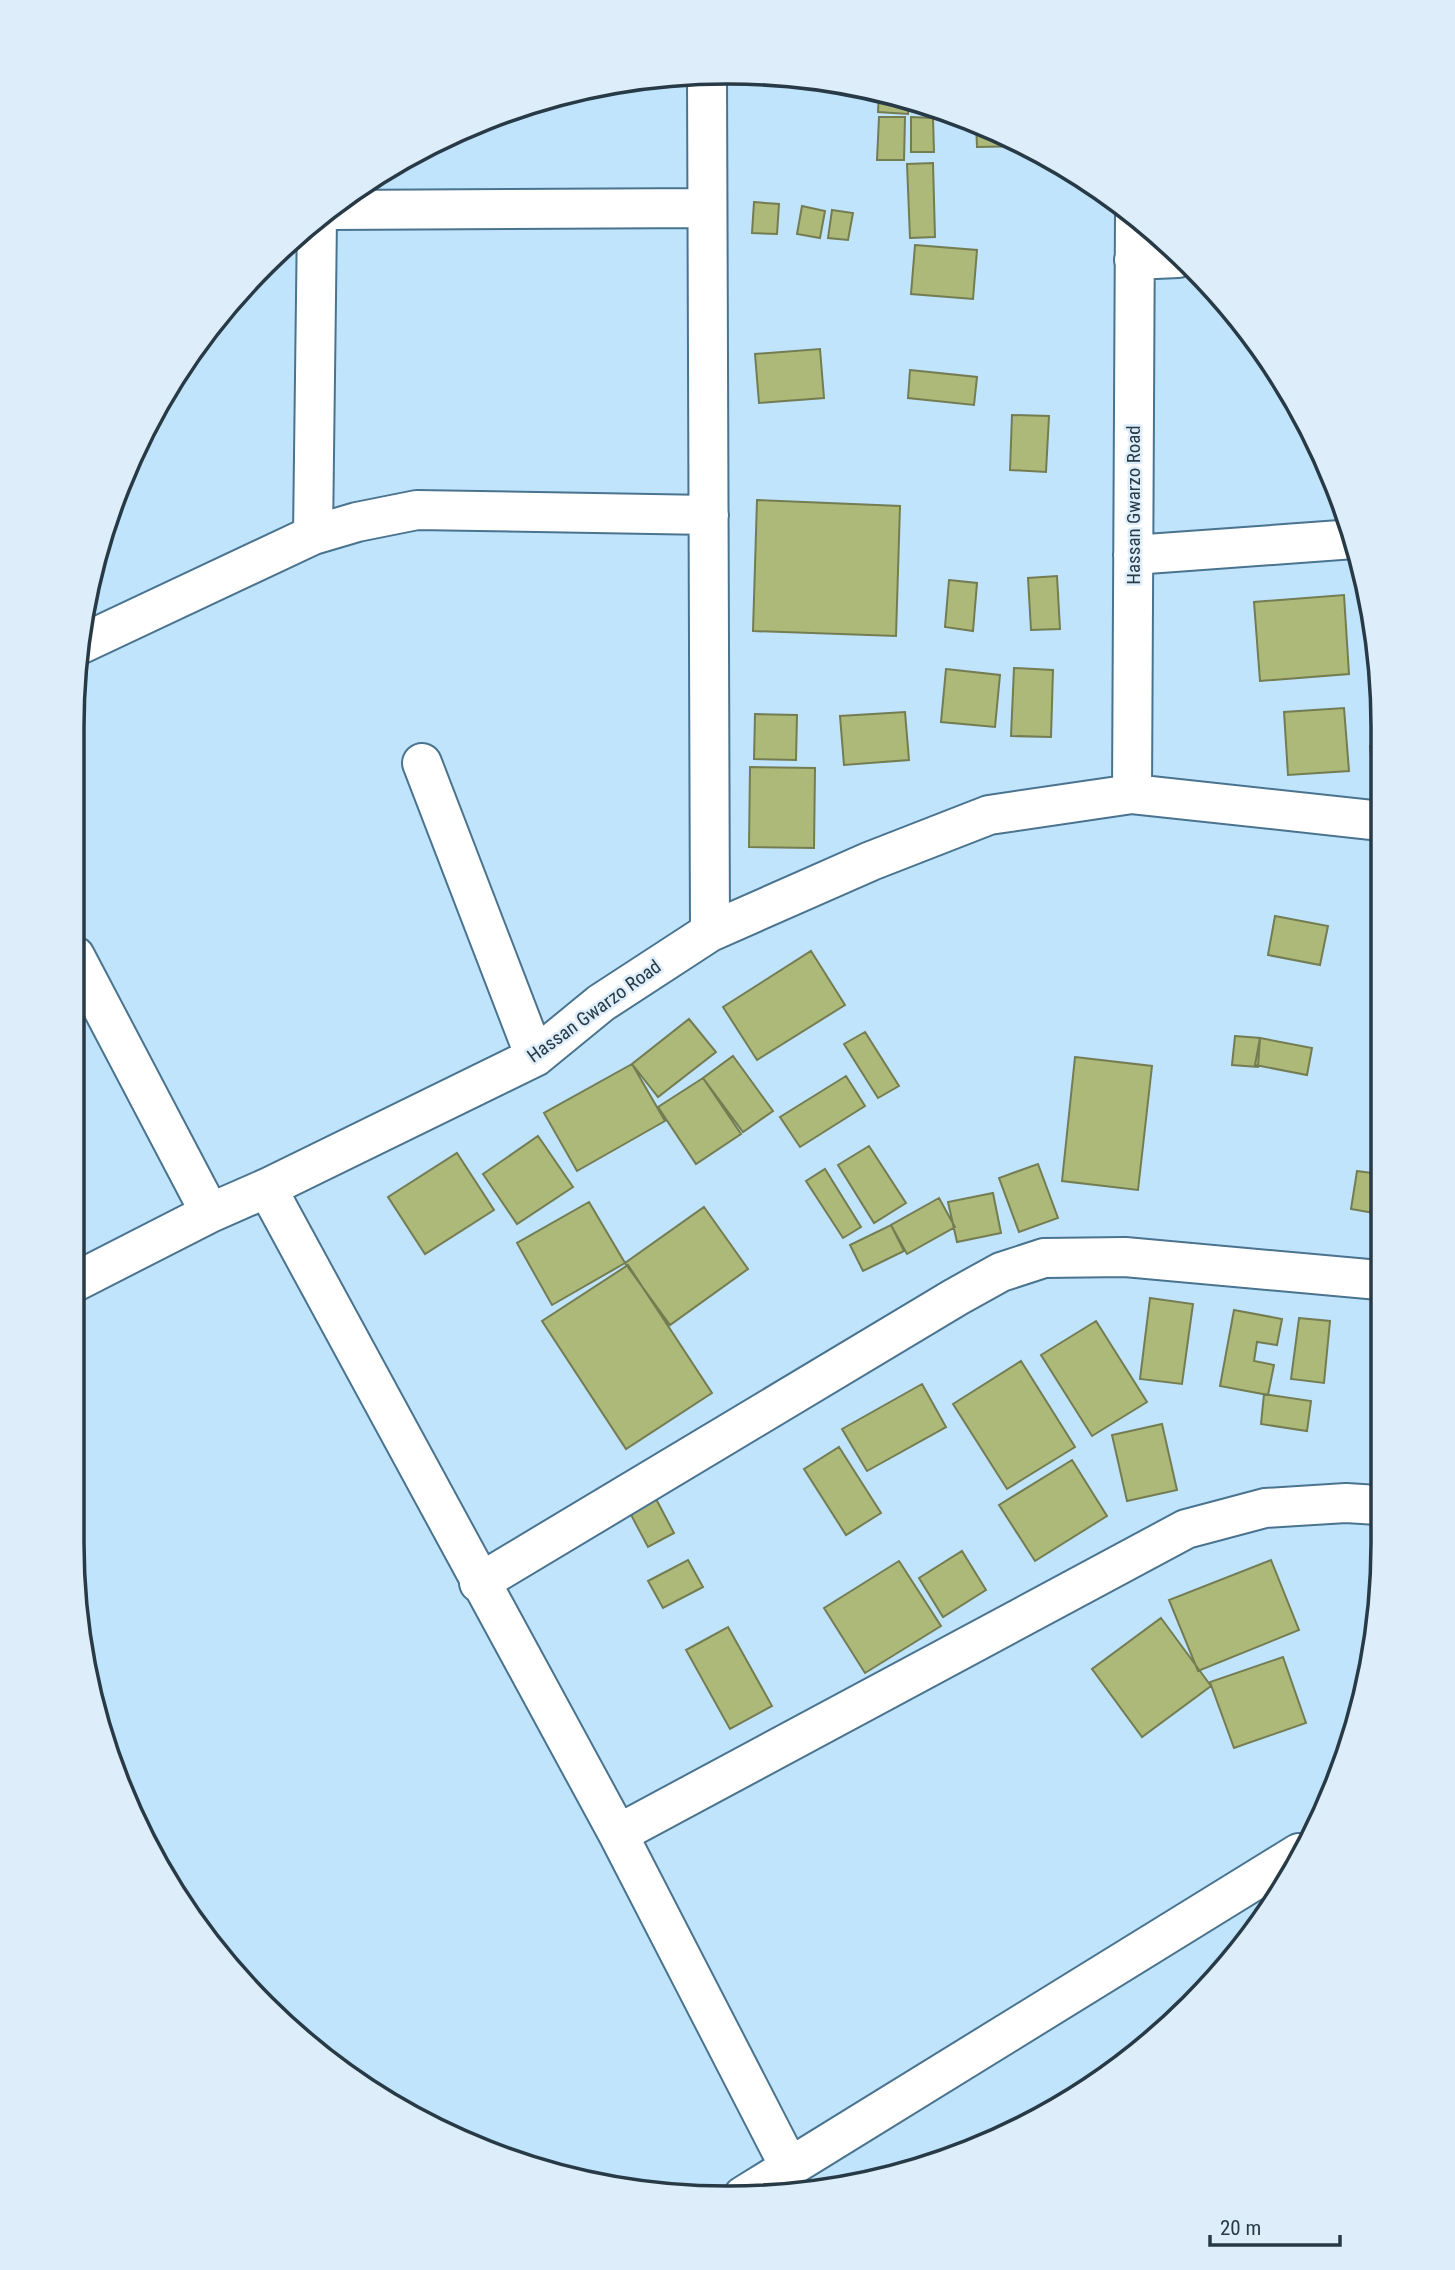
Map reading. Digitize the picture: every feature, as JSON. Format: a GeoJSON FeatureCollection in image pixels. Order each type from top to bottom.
{"type":"FeatureCollection","features":[{"type":"Feature","properties":{"kind":"street"},"geometry":{"type":"LineString","coordinates":[[707,84],[710,932]]}},
{"type":"Feature","properties":{"kind":"street"},"geometry":{"type":"LineString","coordinates":[[346,210],[707,208]]}},
{"type":"Feature","properties":{"kind":"street","name":"Hassan Gwarzo Road"},"geometry":{"type":"LineString","coordinates":[[1132,794],[1135,230]]}},
{"type":"Feature","properties":{"kind":"street"},"geometry":{"type":"LineString","coordinates":[[313,535],[317,233]]}},
{"type":"Feature","properties":{"kind":"street"},"geometry":{"type":"LineString","coordinates":[[1134,260],[1168,258]]}},
{"type":"Feature","properties":{"kind":"street"},"geometry":{"type":"LineString","coordinates":[[91,640],[313,535],[357,522],[417,510],[709,516]]}},
{"type":"Feature","properties":{"kind":"street"},"geometry":{"type":"LineString","coordinates":[[1133,555],[1343,540]]}},
{"type":"Feature","properties":{"kind":"street"},"geometry":{"type":"LineString","coordinates":[[422,763],[535,1057]]}},
{"type":"Feature","properties":{"kind":"street","name":"Hassan Gwarzo Road"},"geometry":{"type":"LineString","coordinates":[[84,1277],[210,1213],[267,1188],[535,1057],[601,1003],[710,932],[871,861],[989,815],[1132,794],[1371,820]]}},
{"type":"Feature","properties":{"kind":"street"},"geometry":{"type":"LineString","coordinates":[[84,973],[210,1213]]}},
{"type":"Feature","properties":{"kind":"street"},"geometry":{"type":"LineString","coordinates":[[267,1188],[479,1583],[618,1834],[789,2166]]}},
{"type":"Feature","properties":{"kind":"street"},"geometry":{"type":"LineString","coordinates":[[479,1583],[1001,1272],[1044,1258],[1125,1257],[1371,1279]]}},
{"type":"Feature","properties":{"kind":"street"},"geometry":{"type":"LineString","coordinates":[[618,1834],[1186,1529],[1265,1508],[1346,1503],[1371,1505]]}},
{"type":"Feature","properties":{"kind":"street"},"geometry":{"type":"LineString","coordinates":[[759,2185],[1287,1860]]}},
{"type":"Feature","properties":{"kind":"building"},"geometry":{"type":"Polygon","coordinates":[[[878,102],[908,110],[908,114],[878,112],[878,102]]]}},
{"type":"Feature","properties":{"kind":"building"},"geometry":{"type":"Polygon","coordinates":[[[879,117],[905,117],[904,160],[877,160],[879,117]]]}},
{"type":"Feature","properties":{"kind":"building"},"geometry":{"type":"Polygon","coordinates":[[[911,117],[933,118],[934,152],[911,152],[911,117]]]}},
{"type":"Feature","properties":{"kind":"building"},"geometry":{"type":"Polygon","coordinates":[[[976,134],[1004,146],[977,147],[976,134]]]}},
{"type":"Feature","properties":{"kind":"building"},"geometry":{"type":"Polygon","coordinates":[[[933,163],[935,237],[910,238],[907,164],[933,163]]]}},
{"type":"Feature","properties":{"kind":"building"},"geometry":{"type":"Polygon","coordinates":[[[754,202],[779,204],[777,234],[752,233],[754,202]]]}},
{"type":"Feature","properties":{"kind":"building"},"geometry":{"type":"Polygon","coordinates":[[[802,206],[825,211],[820,238],[797,234],[802,206]]]}},
{"type":"Feature","properties":{"kind":"building"},"geometry":{"type":"Polygon","coordinates":[[[832,210],[853,213],[848,240],[828,238],[832,210]]]}},
{"type":"Feature","properties":{"kind":"building"},"geometry":{"type":"Polygon","coordinates":[[[915,245],[977,250],[973,299],[911,294],[915,245]]]}},
{"type":"Feature","properties":{"kind":"building"},"geometry":{"type":"Polygon","coordinates":[[[820,349],[824,398],[759,403],[755,354],[820,349]]]}},
{"type":"Feature","properties":{"kind":"building"},"geometry":{"type":"Polygon","coordinates":[[[910,370],[977,377],[974,405],[908,398],[910,370]]]}},
{"type":"Feature","properties":{"kind":"building"},"geometry":{"type":"Polygon","coordinates":[[[1012,415],[1049,416],[1046,472],[1010,470],[1012,415]]]}},
{"type":"Feature","properties":{"kind":"building"},"geometry":{"type":"Polygon","coordinates":[[[757,500],[900,506],[896,636],[753,631],[757,500]]]}},
{"type":"Feature","properties":{"kind":"building"},"geometry":{"type":"Polygon","coordinates":[[[1057,576],[1060,629],[1031,630],[1028,578],[1057,576]]]}},
{"type":"Feature","properties":{"kind":"building"},"geometry":{"type":"Polygon","coordinates":[[[949,580],[977,583],[973,631],[945,627],[949,580]]]}},
{"type":"Feature","properties":{"kind":"building"},"geometry":{"type":"Polygon","coordinates":[[[1344,595],[1349,674],[1260,681],[1254,602],[1344,595]]]}},
{"type":"Feature","properties":{"kind":"building"},"geometry":{"type":"Polygon","coordinates":[[[1014,668],[1053,670],[1051,737],[1011,736],[1014,668]]]}},
{"type":"Feature","properties":{"kind":"building"},"geometry":{"type":"Polygon","coordinates":[[[946,669],[1000,675],[995,727],[941,722],[946,669]]]}},
{"type":"Feature","properties":{"kind":"building"},"geometry":{"type":"Polygon","coordinates":[[[1344,708],[1349,771],[1288,775],[1284,712],[1344,708]]]}},
{"type":"Feature","properties":{"kind":"building"},"geometry":{"type":"Polygon","coordinates":[[[905,712],[909,760],[844,765],[840,716],[905,712]]]}},
{"type":"Feature","properties":{"kind":"building"},"geometry":{"type":"Polygon","coordinates":[[[755,714],[797,715],[796,760],[754,759],[755,714]]]}},
{"type":"Feature","properties":{"kind":"building"},"geometry":{"type":"Polygon","coordinates":[[[750,767],[815,768],[814,848],[749,847],[750,767]]]}},
{"type":"Feature","properties":{"kind":"building"},"geometry":{"type":"Polygon","coordinates":[[[1275,916],[1328,926],[1320,965],[1268,955],[1275,916]]]}},
{"type":"Feature","properties":{"kind":"building"},"geometry":{"type":"Polygon","coordinates":[[[811,951],[845,1005],[757,1060],[723,1007],[811,951]]]}},
{"type":"Feature","properties":{"kind":"building"},"geometry":{"type":"Polygon","coordinates":[[[689,1019],[716,1052],[658,1097],[632,1064],[689,1019]]]}},
{"type":"Feature","properties":{"kind":"building"},"geometry":{"type":"Polygon","coordinates":[[[865,1032],[899,1086],[878,1098],[844,1044],[865,1032]]]}},
{"type":"Feature","properties":{"kind":"building"},"geometry":{"type":"Polygon","coordinates":[[[1235,1036],[1260,1038],[1258,1067],[1232,1065],[1235,1036]]]}},
{"type":"Feature","properties":{"kind":"building"},"geometry":{"type":"Polygon","coordinates":[[[1260,1038],[1312,1048],[1307,1075],[1255,1065],[1260,1038]]]}},
{"type":"Feature","properties":{"kind":"building"},"geometry":{"type":"Polygon","coordinates":[[[733,1056],[773,1111],[743,1132],[703,1078],[733,1056]]]}},
{"type":"Feature","properties":{"kind":"building"},"geometry":{"type":"Polygon","coordinates":[[[1075,1057],[1152,1066],[1138,1190],[1062,1181],[1075,1057]]]}},
{"type":"Feature","properties":{"kind":"building"},"geometry":{"type":"Polygon","coordinates":[[[632,1064],[665,1121],[577,1171],[544,1113],[632,1064]]]}},
{"type":"Feature","properties":{"kind":"building"},"geometry":{"type":"Polygon","coordinates":[[[846,1076],[865,1106],[800,1147],[780,1117],[846,1076]]]}},
{"type":"Feature","properties":{"kind":"building"},"geometry":{"type":"Polygon","coordinates":[[[703,1078],[741,1134],[696,1164],[658,1107],[703,1078]]]}},
{"type":"Feature","properties":{"kind":"building"},"geometry":{"type":"Polygon","coordinates":[[[538,1136],[573,1187],[517,1224],[483,1174],[538,1136]]]}},
{"type":"Feature","properties":{"kind":"building"},"geometry":{"type":"Polygon","coordinates":[[[869,1146],[906,1203],[874,1223],[838,1165],[869,1146]]]}},
{"type":"Feature","properties":{"kind":"building"},"geometry":{"type":"Polygon","coordinates":[[[457,1153],[494,1210],[425,1254],[388,1197],[457,1153]]]}},
{"type":"Feature","properties":{"kind":"building"},"geometry":{"type":"Polygon","coordinates":[[[1038,1164],[1058,1218],[1019,1232],[999,1178],[1038,1164]]]}},
{"type":"Feature","properties":{"kind":"building"},"geometry":{"type":"Polygon","coordinates":[[[825,1169],[861,1227],[843,1238],[806,1181],[825,1169]]]}},
{"type":"Feature","properties":{"kind":"building"},"geometry":{"type":"Polygon","coordinates":[[[1357,1171],[1371,1173],[1371,1212],[1351,1209],[1357,1171]]]}},
{"type":"Feature","properties":{"kind":"building"},"geometry":{"type":"Polygon","coordinates":[[[993,1193],[1001,1233],[957,1242],[948,1202],[993,1193]]]}},
{"type":"Feature","properties":{"kind":"building"},"geometry":{"type":"Polygon","coordinates":[[[939,1198],[955,1227],[907,1254],[891,1225],[939,1198]]]}},
{"type":"Feature","properties":{"kind":"building"},"geometry":{"type":"Polygon","coordinates":[[[589,1202],[625,1263],[552,1305],[517,1243],[589,1202]]]}},
{"type":"Feature","properties":{"kind":"building"},"geometry":{"type":"Polygon","coordinates":[[[704,1207],[748,1269],[670,1325],[625,1263],[704,1207]]]}},
{"type":"Feature","properties":{"kind":"building"},"geometry":{"type":"Polygon","coordinates":[[[891,1225],[904,1251],[863,1271],[850,1245],[891,1225]]]}},
{"type":"Feature","properties":{"kind":"building"},"geometry":{"type":"Polygon","coordinates":[[[628,1265],[712,1393],[626,1449],[542,1321],[628,1265]]]}},
{"type":"Feature","properties":{"kind":"building"},"geometry":{"type":"Polygon","coordinates":[[[1150,1298],[1193,1304],[1182,1384],[1140,1379],[1150,1298]]]}},
{"type":"Feature","properties":{"kind":"building"},"geometry":{"type":"Polygon","coordinates":[[[1234,1310],[1282,1319],[1277,1345],[1257,1342],[1254,1361],[1274,1365],[1268,1395],[1220,1386],[1234,1310]]]}},
{"type":"Feature","properties":{"kind":"building"},"geometry":{"type":"Polygon","coordinates":[[[1299,1318],[1330,1321],[1324,1383],[1291,1379],[1299,1318]]]}},
{"type":"Feature","properties":{"kind":"building"},"geometry":{"type":"Polygon","coordinates":[[[1096,1321],[1147,1402],[1092,1436],[1041,1355],[1096,1321]]]}},
{"type":"Feature","properties":{"kind":"building"},"geometry":{"type":"Polygon","coordinates":[[[1021,1361],[1075,1447],[1007,1489],[953,1404],[1021,1361]]]}},
{"type":"Feature","properties":{"kind":"building"},"geometry":{"type":"Polygon","coordinates":[[[922,1384],[946,1427],[867,1471],[842,1429],[922,1384]]]}},
{"type":"Feature","properties":{"kind":"building"},"geometry":{"type":"Polygon","coordinates":[[[1264,1394],[1311,1401],[1307,1431],[1261,1424],[1264,1394]]]}},
{"type":"Feature","properties":{"kind":"building"},"geometry":{"type":"Polygon","coordinates":[[[1162,1424],[1177,1490],[1127,1501],[1112,1435],[1162,1424]]]}},
{"type":"Feature","properties":{"kind":"building"},"geometry":{"type":"Polygon","coordinates":[[[839,1447],[881,1513],[846,1535],[804,1469],[839,1447]]]}},
{"type":"Feature","properties":{"kind":"building"},"geometry":{"type":"Polygon","coordinates":[[[1072,1460],[1107,1516],[1035,1561],[999,1505],[1072,1460]]]}},
{"type":"Feature","properties":{"kind":"building"},"geometry":{"type":"Polygon","coordinates":[[[655,1497],[674,1533],[648,1547],[629,1511],[655,1497]]]}},
{"type":"Feature","properties":{"kind":"building"},"geometry":{"type":"Polygon","coordinates":[[[962,1551],[986,1590],[943,1617],[919,1578],[962,1551]]]}},
{"type":"Feature","properties":{"kind":"building"},"geometry":{"type":"Polygon","coordinates":[[[688,1560],[703,1587],[663,1608],[648,1581],[688,1560]]]}},
{"type":"Feature","properties":{"kind":"building"},"geometry":{"type":"Polygon","coordinates":[[[1271,1560],[1299,1630],[1198,1671],[1169,1600],[1271,1560]]]}},
{"type":"Feature","properties":{"kind":"building"},"geometry":{"type":"Polygon","coordinates":[[[899,1561],[941,1626],[865,1673],[824,1608],[899,1561]]]}},
{"type":"Feature","properties":{"kind":"building"},"geometry":{"type":"Polygon","coordinates":[[[1161,1618],[1211,1686],[1142,1737],[1092,1669],[1161,1618]]]}},
{"type":"Feature","properties":{"kind":"building"},"geometry":{"type":"Polygon","coordinates":[[[728,1627],[772,1706],[730,1729],[686,1650],[728,1627]]]}},
{"type":"Feature","properties":{"kind":"building"},"geometry":{"type":"Polygon","coordinates":[[[1283,1657],[1306,1723],[1234,1748],[1210,1682],[1283,1657]]]}}]}
